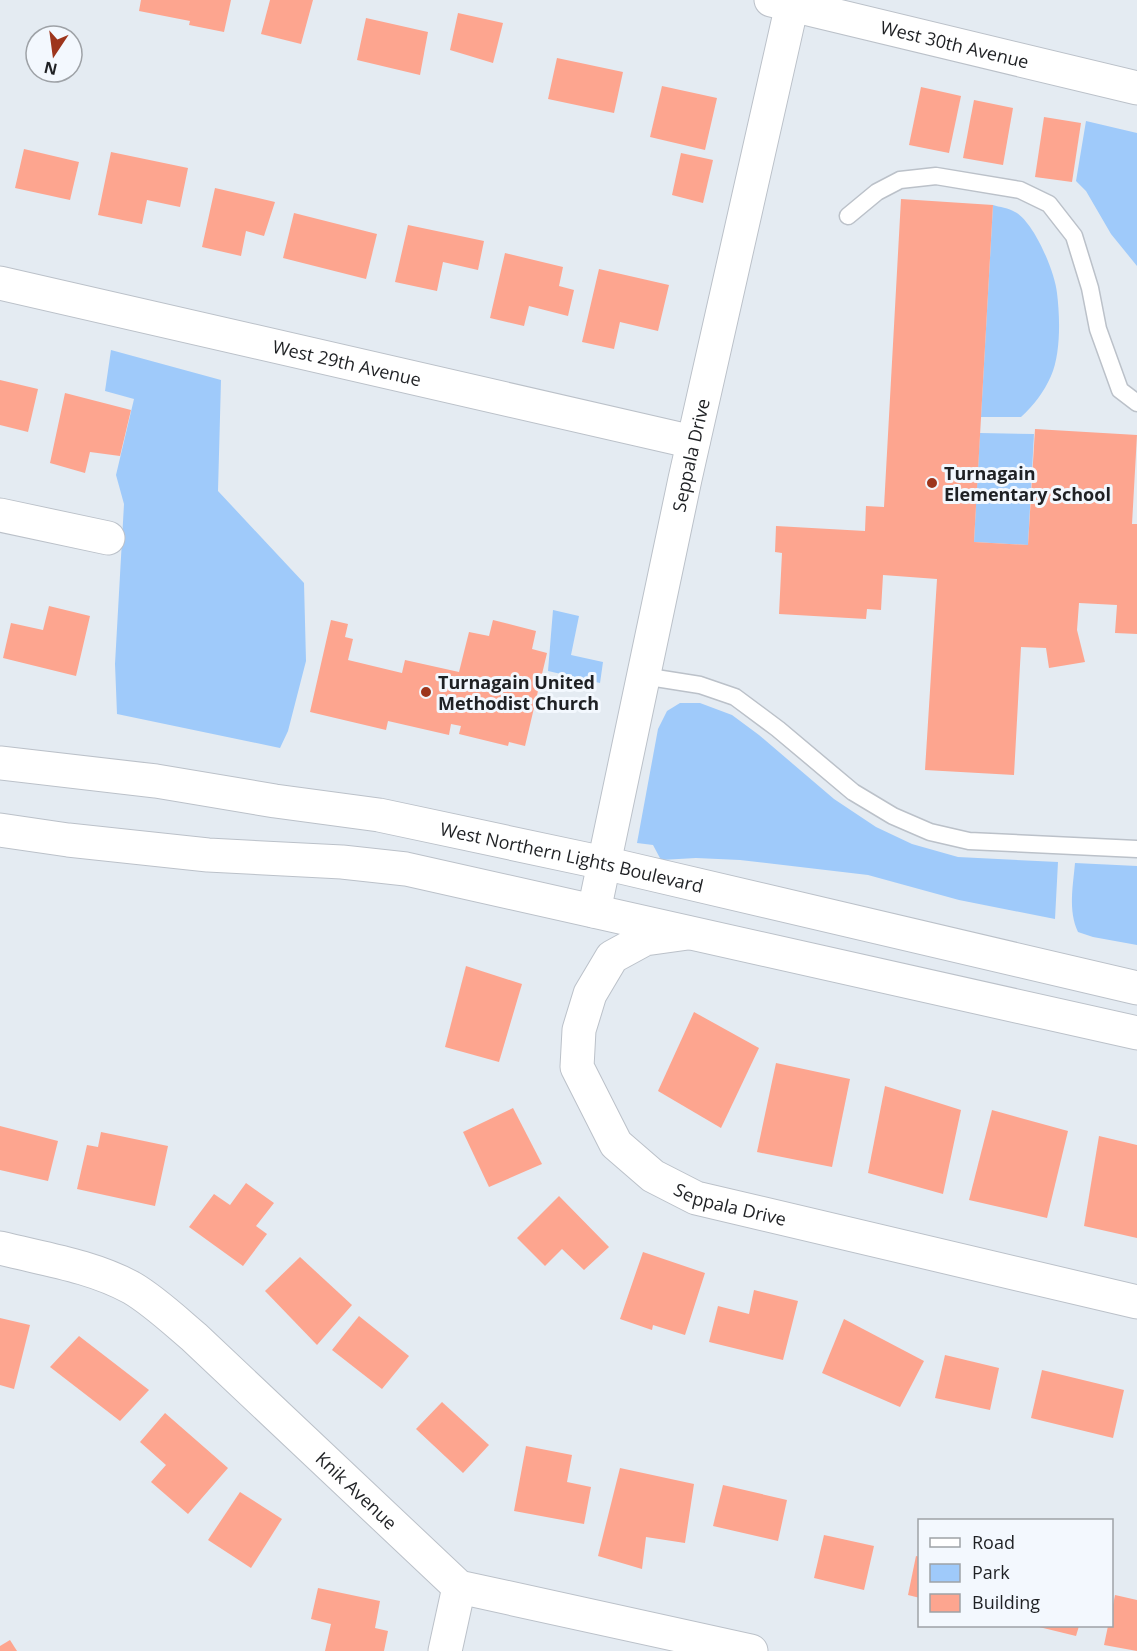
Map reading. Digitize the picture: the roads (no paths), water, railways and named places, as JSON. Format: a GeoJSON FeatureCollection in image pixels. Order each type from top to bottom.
{"type":"FeatureCollection","features":[{"type":"Feature","properties":{"kind":"street","name":"West 30th Avenue"},"geometry":{"type":"LineString","coordinates":[[786,2],[1137,88]]}},
{"type":"Feature","properties":{"kind":"street","name":"Seppala Drive"},"geometry":{"type":"LineString","coordinates":[[594,911],[786,2]]}},
{"type":"Feature","properties":{"kind":"street","name":"West 29th Avenue"},"geometry":{"type":"LineString","coordinates":[[0,283],[693,442]]}},
{"type":"Feature","properties":{"kind":"street"},"geometry":{"type":"LineString","coordinates":[[0,515],[108,538]]}},
{"type":"Feature","properties":{"kind":"street","name":"West Northern Lights Boulevard"},"geometry":{"type":"LineString","coordinates":[[0,763],[156,781],[275,801],[379,815],[604,863],[1137,988]]}},
{"type":"Feature","properties":{"kind":"street"},"geometry":{"type":"LineString","coordinates":[[0,830],[68,840],[208,855],[318,860],[406,869],[1137,1034]]}},
{"type":"Feature","properties":{"kind":"street","name":"Seppala Drive"},"geometry":{"type":"LineString","coordinates":[[690,933],[645,939],[612,957],[590,994],[579,1030],[577,1067],[616,1144],[653,1176],[696,1198],[1137,1302]]}},
{"type":"Feature","properties":{"kind":"street","name":"Knik Avenue"},"geometry":{"type":"LineString","coordinates":[[0,1248],[103,1275],[133,1289],[161,1309],[194,1336],[459,1587]]}},
{"type":"Feature","properties":{"kind":"street"},"geometry":{"type":"LineString","coordinates":[[445,1651],[459,1587],[751,1651]]}},
{"type":"Feature","properties":{"kind":"lane"},"geometry":{"type":"LineString","coordinates":[[848,216],[877,192],[900,180],[936,176],[1020,190],[1049,204],[1074,236],[1090,288],[1098,329],[1120,390],[1137,403]]}},
{"type":"Feature","properties":{"kind":"lane"},"geometry":{"type":"LineString","coordinates":[[643,676],[700,686],[735,697],[778,729],[853,792],[892,816],[930,832],[969,841],[1137,849]]}},
{"type":"Feature","properties":{"kind":"place","name":"Turnagain Elementary School"},"geometry":{"type":"Point","coordinates":[932,483]}},
{"type":"Feature","properties":{"kind":"place","name":"Turnagain United Methodist Church"},"geometry":{"type":"Point","coordinates":[426,692]}}]}
